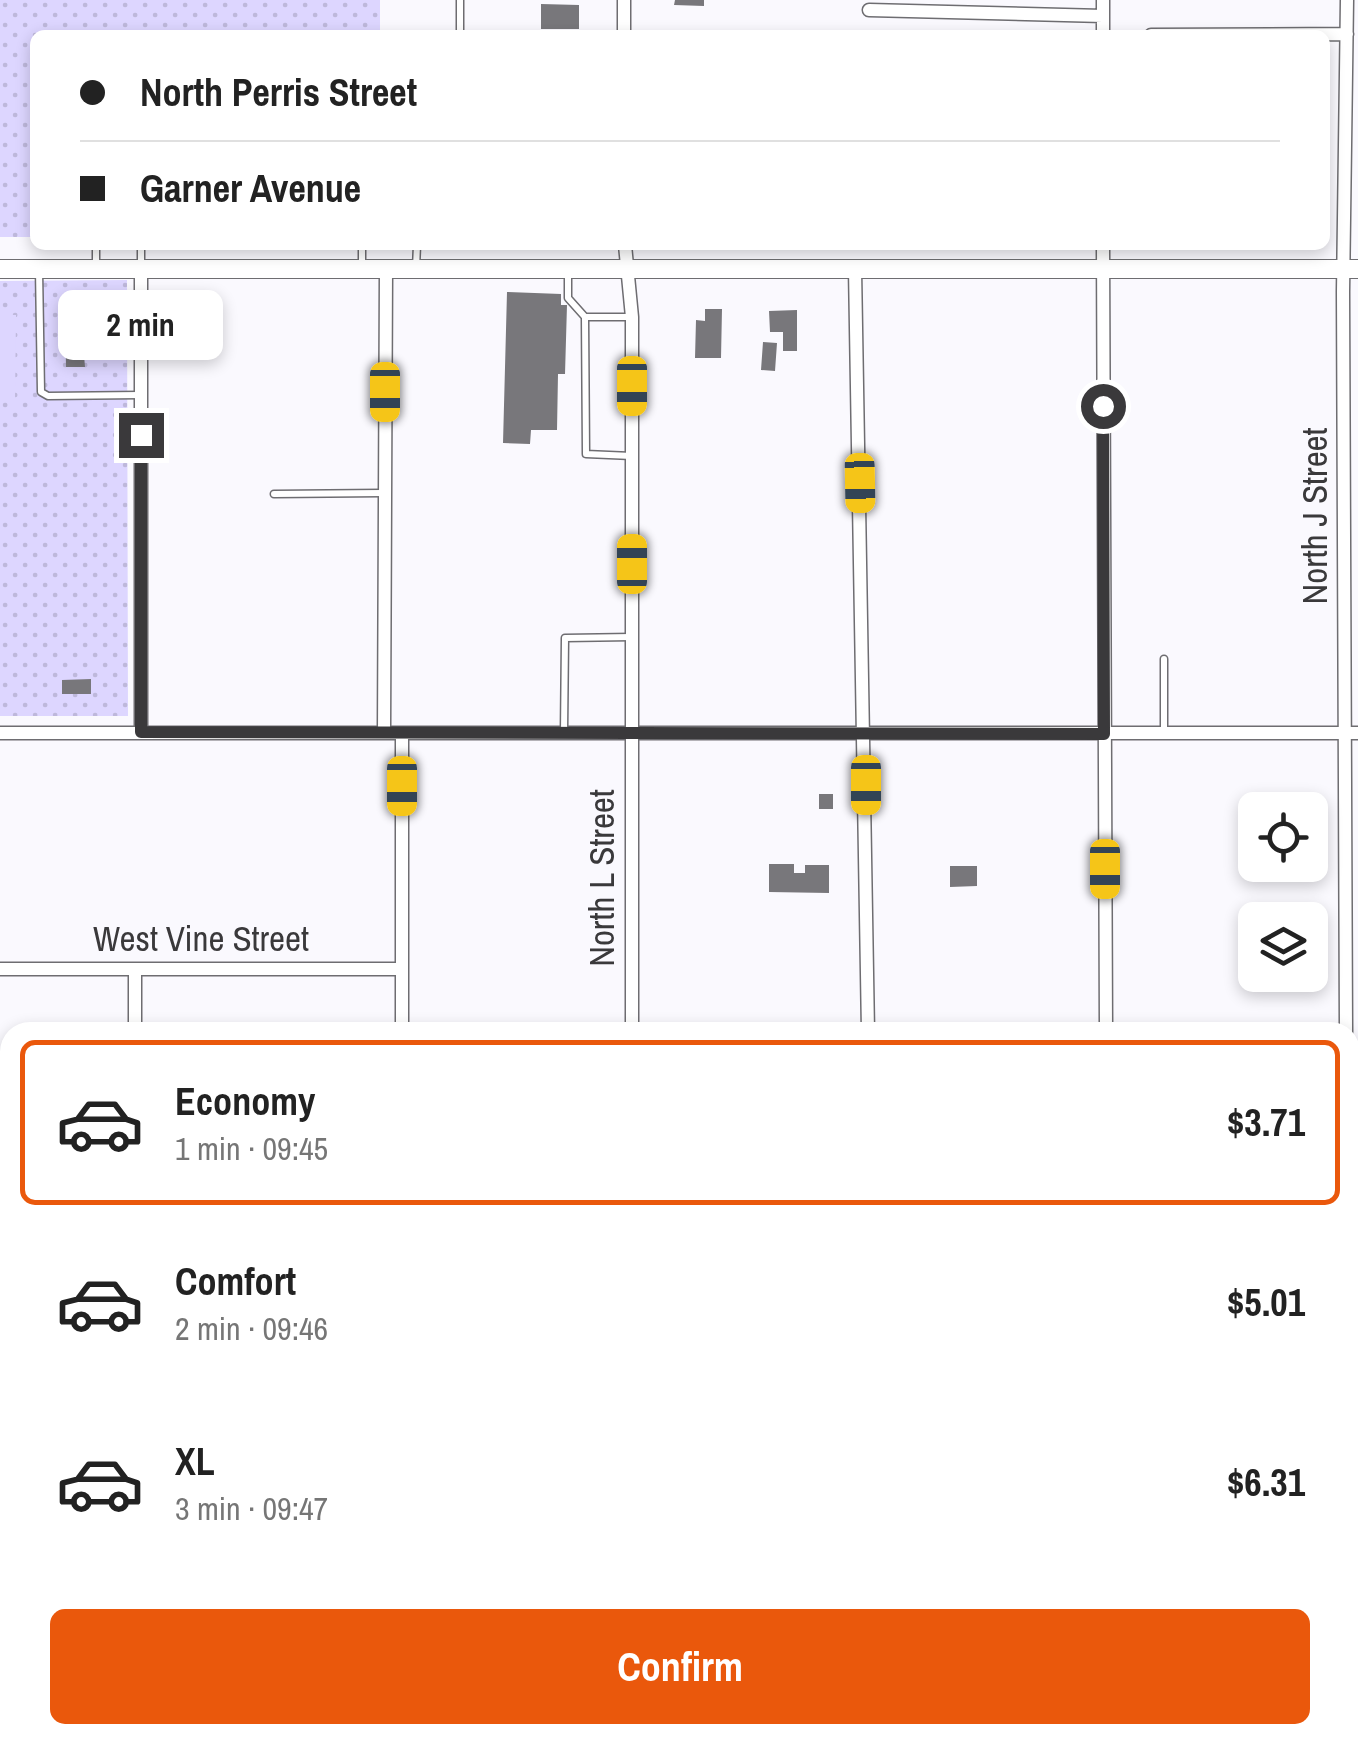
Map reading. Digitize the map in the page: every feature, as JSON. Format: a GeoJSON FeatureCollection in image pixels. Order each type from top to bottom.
{"type":"FeatureCollection","features":[{"type":"Feature","properties":{"kind":"street"},"geometry":{"type":"LineString","coordinates":[[624,0],[624,30]]}},
{"type":"Feature","properties":{"kind":"street"},"geometry":{"type":"LineString","coordinates":[[1103,0],[1103,30]]}},
{"type":"Feature","properties":{"kind":"street","name":"North J Street"},"geometry":{"type":"LineString","coordinates":[[1346,1022],[1353,139],[1348,0]]}},
{"type":"Feature","properties":{"kind":"street"},"geometry":{"type":"LineString","coordinates":[[869,10],[1103,16]]}},
{"type":"Feature","properties":{"kind":"street"},"geometry":{"type":"LineString","coordinates":[[1330,34],[1348,34]]}},
{"type":"Feature","properties":{"kind":"street","name":"North L Street"},"geometry":{"type":"LineString","coordinates":[[625,250],[632,317],[632,1022]]}},
{"type":"Feature","properties":{"kind":"street"},"geometry":{"type":"LineString","coordinates":[[1103,250],[1106,1022]]}},
{"type":"Feature","properties":{"kind":"street"},"geometry":{"type":"LineString","coordinates":[[0,269],[1351,269]]}},
{"type":"Feature","properties":{"kind":"street"},"geometry":{"type":"LineString","coordinates":[[141,269],[141,732]]}},
{"type":"Feature","properties":{"kind":"street"},"geometry":{"type":"LineString","coordinates":[[384,732],[386,269]]}},
{"type":"Feature","properties":{"kind":"street"},"geometry":{"type":"LineString","coordinates":[[855,269],[866,734],[868,1022]]}},
{"type":"Feature","properties":{"kind":"street"},"geometry":{"type":"LineString","coordinates":[[402,732],[402,1022]]}},
{"type":"Feature","properties":{"kind":"street"},"geometry":{"type":"LineString","coordinates":[[0,733],[1351,733]]}},
{"type":"Feature","properties":{"kind":"street","name":"West Vine Street"},"geometry":{"type":"LineString","coordinates":[[0,969],[402,969]]}},
{"type":"Feature","properties":{"kind":"street"},"geometry":{"type":"LineString","coordinates":[[135,1022],[136,969]]}},
{"type":"Feature","properties":{"kind":"lane"},"geometry":{"type":"LineString","coordinates":[[460,0],[460,30]]}},
{"type":"Feature","properties":{"kind":"lane"},"geometry":{"type":"LineString","coordinates":[[96,250],[96,269]]}},
{"type":"Feature","properties":{"kind":"lane"},"geometry":{"type":"LineString","coordinates":[[140,250],[141,269]]}},
{"type":"Feature","properties":{"kind":"lane"},"geometry":{"type":"LineString","coordinates":[[362,250],[362,269]]}},
{"type":"Feature","properties":{"kind":"lane"},"geometry":{"type":"LineString","coordinates":[[416,269],[417,250]]}},
{"type":"Feature","properties":{"kind":"lane"},"geometry":{"type":"LineString","coordinates":[[39,269],[40,392],[48,396],[141,395]]}},
{"type":"Feature","properties":{"kind":"lane"},"geometry":{"type":"LineString","coordinates":[[568,269],[568,298],[585,317],[586,454],[632,456]]}},
{"type":"Feature","properties":{"kind":"lane"},"geometry":{"type":"LineString","coordinates":[[585,317],[632,317]]}},
{"type":"Feature","properties":{"kind":"lane"},"geometry":{"type":"LineString","coordinates":[[274,494],[385,493]]}},
{"type":"Feature","properties":{"kind":"lane"},"geometry":{"type":"LineString","coordinates":[[564,734],[565,638],[632,636]]}},
{"type":"Feature","properties":{"kind":"lane"},"geometry":{"type":"LineString","coordinates":[[1164,659],[1164,734]]}},
{"type":"Feature","properties":{"kind":"shaded area"},"geometry":{"type":"Polygon","coordinates":[[[0,0],[380,0],[380,30],[30,30],[30,237],[0,237],[0,0]]]}},
{"type":"Feature","properties":{"kind":"shaded area"},"geometry":{"type":"Polygon","coordinates":[[[127,280],[128,716],[0,716],[0,281],[127,280]]]}},
{"type":"Feature","properties":{"kind":"shaded area"},"geometry":{"type":"Polygon","coordinates":[[[0,315],[16,315],[15,400],[0,400],[0,315]]]}},
{"type":"Feature","properties":{"kind":"building"},"geometry":{"type":"Polygon","coordinates":[[[675,0],[704,0],[704,6],[674,5],[675,0]]]}},
{"type":"Feature","properties":{"kind":"building"},"geometry":{"type":"Polygon","coordinates":[[[541,4],[579,5],[579,29],[541,29],[541,4]]]}},
{"type":"Feature","properties":{"kind":"building"},"geometry":{"type":"Polygon","coordinates":[[[507,292],[561,294],[561,305],[567,305],[565,374],[558,374],[557,430],[531,430],[530,444],[503,443],[507,292]]]}},
{"type":"Feature","properties":{"kind":"building"},"geometry":{"type":"Polygon","coordinates":[[[112,307],[112,355],[84,355],[85,367],[66,367],[65,308],[112,307]]]}},
{"type":"Feature","properties":{"kind":"building"},"geometry":{"type":"Polygon","coordinates":[[[705,309],[722,309],[721,358],[695,358],[696,320],[705,321],[705,309]]]}},
{"type":"Feature","properties":{"kind":"building"},"geometry":{"type":"Polygon","coordinates":[[[797,310],[797,351],[783,351],[783,332],[770,332],[769,311],[797,310]]]}},
{"type":"Feature","properties":{"kind":"building"},"geometry":{"type":"Polygon","coordinates":[[[763,342],[777,343],[775,371],[761,370],[763,342]]]}},
{"type":"Feature","properties":{"kind":"building"},"geometry":{"type":"Polygon","coordinates":[[[91,679],[91,694],[62,694],[62,680],[91,679]]]}},
{"type":"Feature","properties":{"kind":"building"},"geometry":{"type":"Polygon","coordinates":[[[819,794],[833,794],[833,809],[819,809],[819,794]]]}},
{"type":"Feature","properties":{"kind":"building"},"geometry":{"type":"Polygon","coordinates":[[[769,864],[794,864],[794,873],[805,873],[805,865],[829,865],[829,893],[769,892],[769,864]]]}},
{"type":"Feature","properties":{"kind":"building"},"geometry":{"type":"Polygon","coordinates":[[[950,866],[977,866],[977,886],[950,887],[950,866]]]}},
{"type":"Feature","properties":{"kind":"route"},"geometry":{"type":"LineString","coordinates":[[141,435],[141,732],[1104,734],[1103,406]]}}]}
